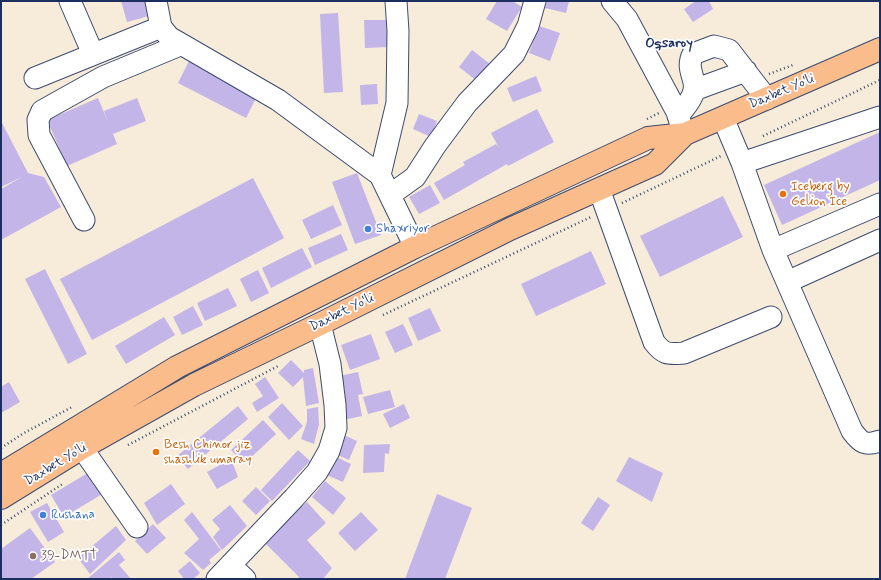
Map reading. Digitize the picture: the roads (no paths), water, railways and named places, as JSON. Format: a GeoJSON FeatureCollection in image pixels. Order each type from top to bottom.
{"type":"FeatureCollection","features":[{"type":"Feature","properties":{"kind":"main road","name":"Daxbet Yo'li"},"geometry":{"type":"LineString","coordinates":[[1,474],[177,367],[415,247],[648,138],[681,125],[723,118],[880,49]]}},
{"type":"Feature","properties":{"kind":"main road","name":"Daxbet Yo'li"},"geometry":{"type":"LineString","coordinates":[[1,498],[82,448],[194,386],[510,229],[655,164],[681,125]]}},
{"type":"Feature","properties":{"kind":"street"},"geometry":{"type":"LineString","coordinates":[[70,1],[93,54]]}},
{"type":"Feature","properties":{"kind":"street"},"geometry":{"type":"LineString","coordinates":[[156,1],[161,27],[169,37],[180,45],[278,100],[380,175],[415,247]]}},
{"type":"Feature","properties":{"kind":"street"},"geometry":{"type":"LineString","coordinates":[[380,175],[397,103],[398,31],[396,1]]}},
{"type":"Feature","properties":{"kind":"street"},"geometry":{"type":"LineString","coordinates":[[390,195],[415,177],[435,146],[467,103],[514,54],[528,26],[535,1]]}},
{"type":"Feature","properties":{"kind":"street"},"geometry":{"type":"LineString","coordinates":[[612,1],[626,19],[681,125]]}},
{"type":"Feature","properties":{"kind":"street"},"geometry":{"type":"LineString","coordinates":[[35,78],[161,27]]}},
{"type":"Feature","properties":{"kind":"street"},"geometry":{"type":"LineString","coordinates":[[84,220],[39,134],[38,120],[42,111],[103,77],[180,45]]}},
{"type":"Feature","properties":{"kind":"street"},"geometry":{"type":"LineString","coordinates":[[681,125],[694,90],[689,62],[692,54],[714,46],[729,50],[766,99]]}},
{"type":"Feature","properties":{"kind":"street"},"geometry":{"type":"LineString","coordinates":[[694,90],[746,71]]}},
{"type":"Feature","properties":{"kind":"street"},"geometry":{"type":"LineString","coordinates":[[739,156],[880,117]]}},
{"type":"Feature","properties":{"kind":"street"},"geometry":{"type":"LineString","coordinates":[[723,118],[739,156],[773,250],[852,432],[860,442],[871,444],[880,441]]}},
{"type":"Feature","properties":{"kind":"street"},"geometry":{"type":"LineString","coordinates":[[598,190],[654,342],[661,351],[670,354],[684,353],[772,317]]}},
{"type":"Feature","properties":{"kind":"street"},"geometry":{"type":"LineString","coordinates":[[773,250],[880,204]]}},
{"type":"Feature","properties":{"kind":"street"},"geometry":{"type":"LineString","coordinates":[[787,282],[880,240]]}},
{"type":"Feature","properties":{"kind":"street"},"geometry":{"type":"LineString","coordinates":[[230,574],[317,472],[329,451],[336,428],[335,406],[330,364],[320,324]]}},
{"type":"Feature","properties":{"kind":"street"},"geometry":{"type":"LineString","coordinates":[[82,448],[137,527]]}},
{"type":"Feature","properties":{"kind":"place","name":"Iceberg by Gelion Ice"},"geometry":{"type":"Point","coordinates":[783,194]}},
{"type":"Feature","properties":{"kind":"place","name":"Shaxriyor"},"geometry":{"type":"Point","coordinates":[368,229]}},
{"type":"Feature","properties":{"kind":"place","name":"Besh Chinor jiz shashlik umaray"},"geometry":{"type":"Point","coordinates":[156,452]}},
{"type":"Feature","properties":{"kind":"place","name":"Rushana"},"geometry":{"type":"Point","coordinates":[43,515]}},
{"type":"Feature","properties":{"kind":"place","name":"39-DMTT"},"geometry":{"type":"Point","coordinates":[33,556]}},
{"type":"Feature","properties":{"kind":"district","name":"Oqsaroy"},"geometry":{"type":"Point","coordinates":[669,44]}}]}
